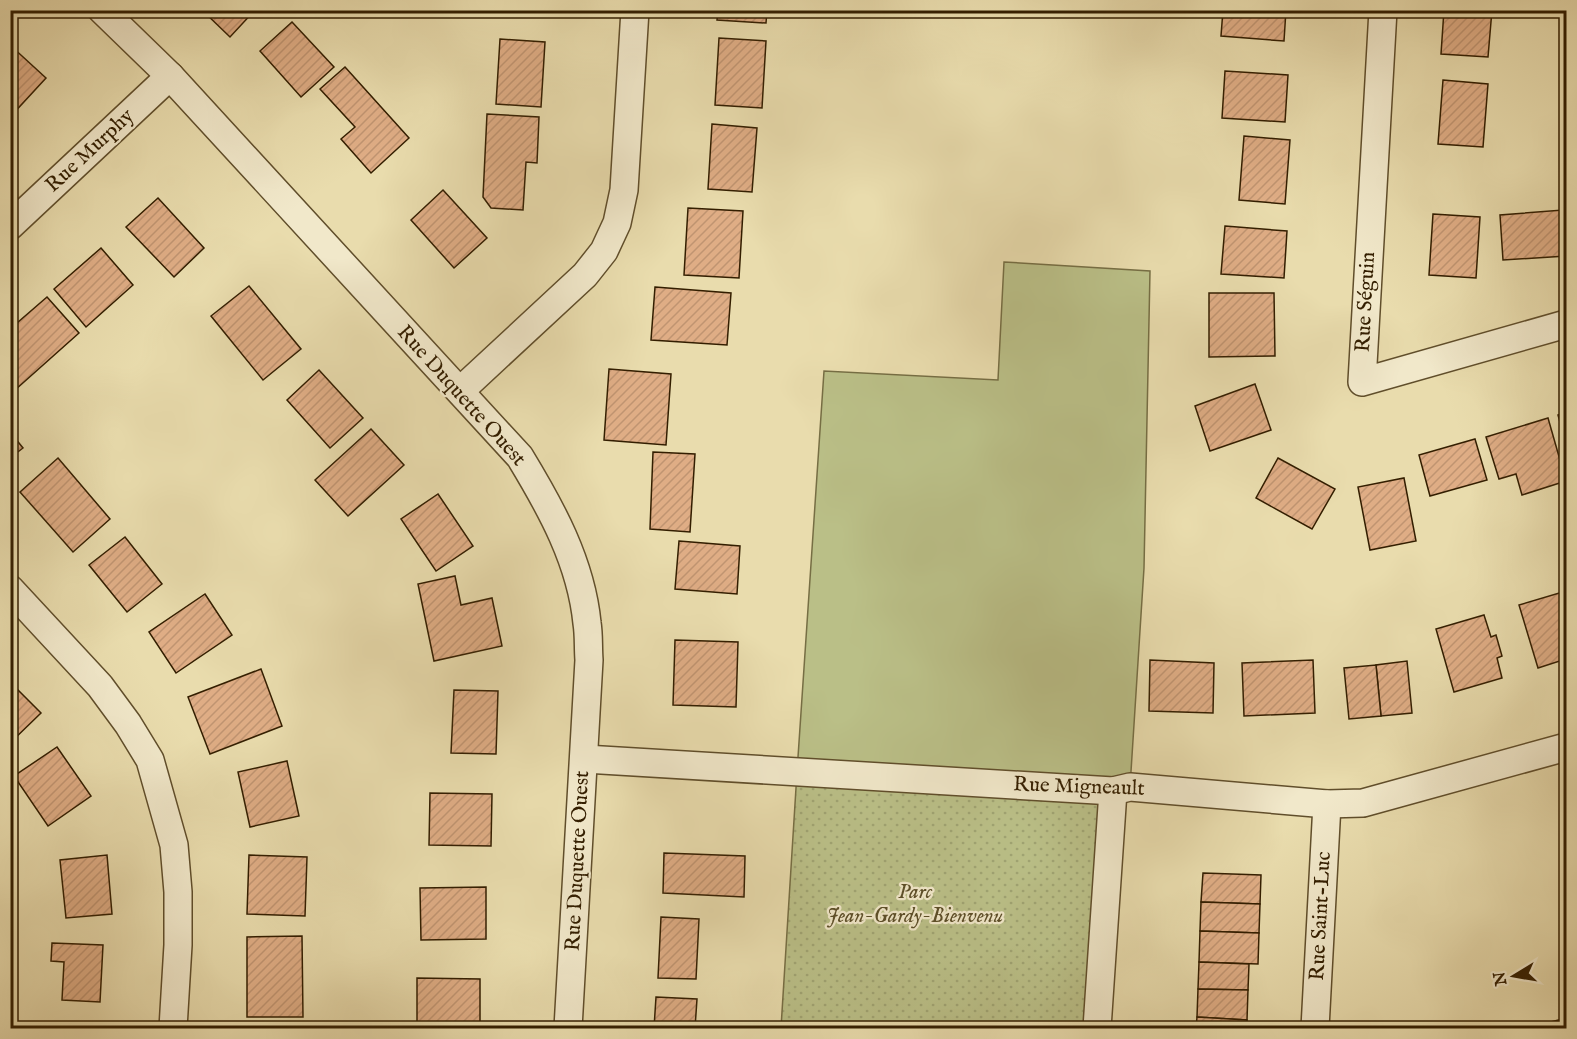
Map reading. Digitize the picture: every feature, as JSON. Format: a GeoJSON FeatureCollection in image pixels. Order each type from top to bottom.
{"type":"FeatureCollection","features":[{"type":"Feature","properties":{"kind":"street","name":"Rue Duquette Ouest"},"geometry":{"type":"LineString","coordinates":[[102,10],[170,76],[520,457],[544,496],[564,536],[577,573],[587,621],[589,660],[568,1029]]}},
{"type":"Feature","properties":{"kind":"street"},"geometry":{"type":"LineString","coordinates":[[459,391],[585,275],[604,251],[616,223],[624,190],[635,10]]}},
{"type":"Feature","properties":{"kind":"street","name":"Rue Séguin"},"geometry":{"type":"LineString","coordinates":[[1383,10],[1362,382],[1566,324]]}},
{"type":"Feature","properties":{"kind":"street","name":"Rue Murphy"},"geometry":{"type":"LineString","coordinates":[[10,226],[170,76]]}},
{"type":"Feature","properties":{"kind":"street"},"geometry":{"type":"LineString","coordinates":[[10,589],[100,686],[128,724],[150,760],[174,844],[178,902],[173,1029]]}},
{"type":"Feature","properties":{"kind":"street","name":"Rue Migneault"},"geometry":{"type":"LineString","coordinates":[[585,759],[1113,792],[1130,788],[1327,804],[1363,803],[1566,747]]}},
{"type":"Feature","properties":{"kind":"street"},"geometry":{"type":"LineString","coordinates":[[1098,1029],[1113,792]]}},
{"type":"Feature","properties":{"kind":"street","name":"Rue Saint-Luc"},"geometry":{"type":"LineString","coordinates":[[1315,1029],[1327,804]]}},
{"type":"Feature","properties":{"kind":"green space"},"geometry":{"type":"Polygon","coordinates":[[[1004,262],[1150,271],[1144,568],[1130,787],[797,772],[824,371],[998,380],[1004,262]]]}},
{"type":"Feature","properties":{"kind":"green space","name":"Parc Jean-Gardy-Bienvenu"},"geometry":{"type":"Polygon","coordinates":[[[797,772],[1113,791],[1098,1028],[781,1028],[797,772]]]}},
{"type":"Feature","properties":{"kind":"building"},"geometry":{"type":"Polygon","coordinates":[[[202,10],[255,10],[230,37],[202,10]]]}},
{"type":"Feature","properties":{"kind":"building"},"geometry":{"type":"Polygon","coordinates":[[[718,10],[767,10],[766,23],[717,20],[718,10]]]}},
{"type":"Feature","properties":{"kind":"building"},"geometry":{"type":"Polygon","coordinates":[[[1223,10],[1286,10],[1284,41],[1221,36],[1223,10]]]}},
{"type":"Feature","properties":{"kind":"building"},"geometry":{"type":"Polygon","coordinates":[[[1444,10],[1492,10],[1488,57],[1441,54],[1444,10]]]}},
{"type":"Feature","properties":{"kind":"building"},"geometry":{"type":"Polygon","coordinates":[[[292,22],[334,67],[301,97],[260,51],[292,22]]]}},
{"type":"Feature","properties":{"kind":"building"},"geometry":{"type":"Polygon","coordinates":[[[719,38],[766,41],[762,108],[715,105],[719,38]]]}},
{"type":"Feature","properties":{"kind":"building"},"geometry":{"type":"Polygon","coordinates":[[[500,39],[545,42],[541,107],[496,104],[500,39]]]}},
{"type":"Feature","properties":{"kind":"building"},"geometry":{"type":"Polygon","coordinates":[[[10,45],[46,78],[10,117],[10,45]]]}},
{"type":"Feature","properties":{"kind":"building"},"geometry":{"type":"Polygon","coordinates":[[[345,67],[409,138],[371,173],[341,139],[355,127],[320,89],[345,67]]]}},
{"type":"Feature","properties":{"kind":"building"},"geometry":{"type":"Polygon","coordinates":[[[1225,71],[1288,75],[1285,122],[1222,118],[1225,71]]]}},
{"type":"Feature","properties":{"kind":"building"},"geometry":{"type":"Polygon","coordinates":[[[1443,80],[1488,84],[1483,147],[1438,144],[1443,80]]]}},
{"type":"Feature","properties":{"kind":"building"},"geometry":{"type":"Polygon","coordinates":[[[487,114],[539,117],[537,163],[526,162],[523,210],[491,208],[483,197],[487,114]]]}},
{"type":"Feature","properties":{"kind":"building"},"geometry":{"type":"Polygon","coordinates":[[[712,124],[757,128],[752,192],[708,189],[712,124]]]}},
{"type":"Feature","properties":{"kind":"building"},"geometry":{"type":"Polygon","coordinates":[[[1244,136],[1290,140],[1285,204],[1239,200],[1244,136]]]}},
{"type":"Feature","properties":{"kind":"building"},"geometry":{"type":"Polygon","coordinates":[[[443,190],[487,238],[454,268],[411,220],[443,190]]]}},
{"type":"Feature","properties":{"kind":"building"},"geometry":{"type":"Polygon","coordinates":[[[158,198],[204,248],[174,277],[126,227],[158,198]]]}},
{"type":"Feature","properties":{"kind":"building"},"geometry":{"type":"Polygon","coordinates":[[[688,208],[743,211],[739,278],[684,275],[688,208]]]}},
{"type":"Feature","properties":{"kind":"building"},"geometry":{"type":"Polygon","coordinates":[[[1563,210],[1566,256],[1503,260],[1500,215],[1563,210]]]}},
{"type":"Feature","properties":{"kind":"building"},"geometry":{"type":"Polygon","coordinates":[[[1433,214],[1480,217],[1476,278],[1429,275],[1433,214]]]}},
{"type":"Feature","properties":{"kind":"building"},"geometry":{"type":"Polygon","coordinates":[[[1225,226],[1287,231],[1284,278],[1221,274],[1225,226]]]}},
{"type":"Feature","properties":{"kind":"building"},"geometry":{"type":"Polygon","coordinates":[[[101,248],[133,285],[86,327],[54,289],[101,248]]]}},
{"type":"Feature","properties":{"kind":"building"},"geometry":{"type":"Polygon","coordinates":[[[249,286],[301,349],[263,380],[211,316],[249,286]]]}},
{"type":"Feature","properties":{"kind":"building"},"geometry":{"type":"Polygon","coordinates":[[[655,287],[731,293],[727,345],[651,340],[655,287]]]}},
{"type":"Feature","properties":{"kind":"building"},"geometry":{"type":"Polygon","coordinates":[[[1209,293],[1274,293],[1275,356],[1209,357],[1209,293]]]}},
{"type":"Feature","properties":{"kind":"building"},"geometry":{"type":"Polygon","coordinates":[[[47,297],[79,333],[15,390],[10,385],[10,329],[47,297]]]}},
{"type":"Feature","properties":{"kind":"building"},"geometry":{"type":"Polygon","coordinates":[[[609,369],[671,374],[666,445],[604,440],[609,369]]]}},
{"type":"Feature","properties":{"kind":"building"},"geometry":{"type":"Polygon","coordinates":[[[319,370],[363,418],[330,448],[287,400],[319,370]]]}},
{"type":"Feature","properties":{"kind":"building"},"geometry":{"type":"Polygon","coordinates":[[[1255,384],[1271,430],[1210,451],[1195,406],[1255,384]]]}},
{"type":"Feature","properties":{"kind":"building"},"geometry":{"type":"Polygon","coordinates":[[[1566,412],[1566,444],[1558,415],[1566,412]]]}},
{"type":"Feature","properties":{"kind":"building"},"geometry":{"type":"Polygon","coordinates":[[[1548,418],[1566,481],[1522,495],[1516,474],[1499,479],[1486,437],[1548,418]]]}},
{"type":"Feature","properties":{"kind":"building"},"geometry":{"type":"Polygon","coordinates":[[[371,429],[404,465],[348,516],[315,480],[371,429]]]}},
{"type":"Feature","properties":{"kind":"building"},"geometry":{"type":"Polygon","coordinates":[[[10,432],[23,448],[10,458],[10,432]]]}},
{"type":"Feature","properties":{"kind":"building"},"geometry":{"type":"Polygon","coordinates":[[[1475,439],[1487,480],[1430,496],[1419,455],[1475,439]]]}},
{"type":"Feature","properties":{"kind":"building"},"geometry":{"type":"Polygon","coordinates":[[[653,452],[695,454],[690,532],[650,529],[653,452]]]}},
{"type":"Feature","properties":{"kind":"building"},"geometry":{"type":"Polygon","coordinates":[[[58,458],[110,519],[73,552],[20,492],[58,458]]]}},
{"type":"Feature","properties":{"kind":"building"},"geometry":{"type":"Polygon","coordinates":[[[1278,458],[1335,489],[1312,529],[1256,498],[1278,458]]]}},
{"type":"Feature","properties":{"kind":"building"},"geometry":{"type":"Polygon","coordinates":[[[1404,478],[1416,541],[1370,550],[1358,487],[1404,478]]]}},
{"type":"Feature","properties":{"kind":"building"},"geometry":{"type":"Polygon","coordinates":[[[438,494],[473,546],[436,571],[401,519],[438,494]]]}},
{"type":"Feature","properties":{"kind":"building"},"geometry":{"type":"Polygon","coordinates":[[[125,537],[162,584],[127,612],[89,565],[125,537]]]}},
{"type":"Feature","properties":{"kind":"building"},"geometry":{"type":"Polygon","coordinates":[[[679,541],[740,546],[737,594],[675,589],[679,541]]]}},
{"type":"Feature","properties":{"kind":"building"},"geometry":{"type":"Polygon","coordinates":[[[455,576],[461,605],[492,598],[502,646],[434,661],[418,584],[455,576]]]}},
{"type":"Feature","properties":{"kind":"building"},"geometry":{"type":"Polygon","coordinates":[[[1566,591],[1566,659],[1538,668],[1519,605],[1566,591]]]}},
{"type":"Feature","properties":{"kind":"building"},"geometry":{"type":"Polygon","coordinates":[[[205,594],[232,635],[176,673],[149,632],[205,594]]]}},
{"type":"Feature","properties":{"kind":"building"},"geometry":{"type":"Polygon","coordinates":[[[1484,615],[1491,637],[1496,635],[1502,656],[1497,658],[1502,678],[1454,692],[1436,629],[1484,615]]]}},
{"type":"Feature","properties":{"kind":"building"},"geometry":{"type":"Polygon","coordinates":[[[675,640],[738,642],[736,707],[673,705],[675,640]]]}},
{"type":"Feature","properties":{"kind":"building"},"geometry":{"type":"Polygon","coordinates":[[[1150,660],[1214,663],[1213,713],[1149,711],[1150,660]]]}},
{"type":"Feature","properties":{"kind":"building"},"geometry":{"type":"Polygon","coordinates":[[[1313,660],[1315,713],[1244,716],[1242,663],[1313,660]]]}},
{"type":"Feature","properties":{"kind":"building"},"geometry":{"type":"Polygon","coordinates":[[[1407,661],[1412,713],[1381,716],[1376,665],[1407,661]]]}},
{"type":"Feature","properties":{"kind":"building"},"geometry":{"type":"Polygon","coordinates":[[[1376,665],[1381,716],[1349,719],[1344,668],[1376,665]]]}},
{"type":"Feature","properties":{"kind":"building"},"geometry":{"type":"Polygon","coordinates":[[[261,669],[282,726],[210,754],[188,697],[261,669]]]}},
{"type":"Feature","properties":{"kind":"building"},"geometry":{"type":"Polygon","coordinates":[[[10,682],[41,713],[10,743],[10,682]]]}},
{"type":"Feature","properties":{"kind":"building"},"geometry":{"type":"Polygon","coordinates":[[[454,690],[498,691],[496,754],[451,753],[454,690]]]}},
{"type":"Feature","properties":{"kind":"building"},"geometry":{"type":"Polygon","coordinates":[[[57,747],[91,796],[48,826],[14,776],[57,747]]]}},
{"type":"Feature","properties":{"kind":"building"},"geometry":{"type":"Polygon","coordinates":[[[287,761],[299,816],[250,827],[238,772],[287,761]]]}},
{"type":"Feature","properties":{"kind":"building"},"geometry":{"type":"Polygon","coordinates":[[[430,793],[492,794],[491,846],[429,845],[430,793]]]}},
{"type":"Feature","properties":{"kind":"building"},"geometry":{"type":"Polygon","coordinates":[[[664,853],[745,856],[744,897],[663,893],[664,853]]]}},
{"type":"Feature","properties":{"kind":"building"},"geometry":{"type":"Polygon","coordinates":[[[107,855],[112,914],[66,918],[60,860],[107,855]]]}},
{"type":"Feature","properties":{"kind":"building"},"geometry":{"type":"Polygon","coordinates":[[[249,855],[307,857],[305,916],[247,914],[249,855]]]}},
{"type":"Feature","properties":{"kind":"building"},"geometry":{"type":"Polygon","coordinates":[[[1203,873],[1261,875],[1260,904],[1201,902],[1203,873]]]}},
{"type":"Feature","properties":{"kind":"building"},"geometry":{"type":"Polygon","coordinates":[[[486,887],[486,939],[421,940],[420,888],[486,887]]]}},
{"type":"Feature","properties":{"kind":"building"},"geometry":{"type":"Polygon","coordinates":[[[1201,902],[1260,904],[1259,933],[1200,931],[1201,902]]]}},
{"type":"Feature","properties":{"kind":"building"},"geometry":{"type":"Polygon","coordinates":[[[661,917],[699,919],[696,979],[658,978],[661,917]]]}},
{"type":"Feature","properties":{"kind":"building"},"geometry":{"type":"Polygon","coordinates":[[[1200,931],[1259,933],[1258,964],[1199,962],[1200,931]]]}},
{"type":"Feature","properties":{"kind":"building"},"geometry":{"type":"Polygon","coordinates":[[[302,936],[303,1017],[247,1017],[247,937],[302,936]]]}},
{"type":"Feature","properties":{"kind":"building"},"geometry":{"type":"Polygon","coordinates":[[[52,943],[103,945],[100,1002],[62,1000],[64,962],[51,961],[52,943]]]}},
{"type":"Feature","properties":{"kind":"building"},"geometry":{"type":"Polygon","coordinates":[[[1199,962],[1249,964],[1248,990],[1198,989],[1199,962]]]}},
{"type":"Feature","properties":{"kind":"building"},"geometry":{"type":"Polygon","coordinates":[[[417,978],[480,979],[480,1028],[417,1028],[417,978]]]}},
{"type":"Feature","properties":{"kind":"building"},"geometry":{"type":"Polygon","coordinates":[[[1198,989],[1248,990],[1247,1020],[1197,1017],[1198,989]]]}},
{"type":"Feature","properties":{"kind":"building"},"geometry":{"type":"Polygon","coordinates":[[[656,997],[697,999],[695,1028],[654,1028],[656,997]]]}},
{"type":"Feature","properties":{"kind":"building"},"geometry":{"type":"Polygon","coordinates":[[[1197,1017],[1247,1020],[1247,1028],[1196,1028],[1197,1017]]]}},
{"type":"Feature","properties":{"kind":"building"},"geometry":{"type":"Polygon","coordinates":[[[1566,1018],[1566,1028],[1528,1028],[1566,1018]]]}}]}
